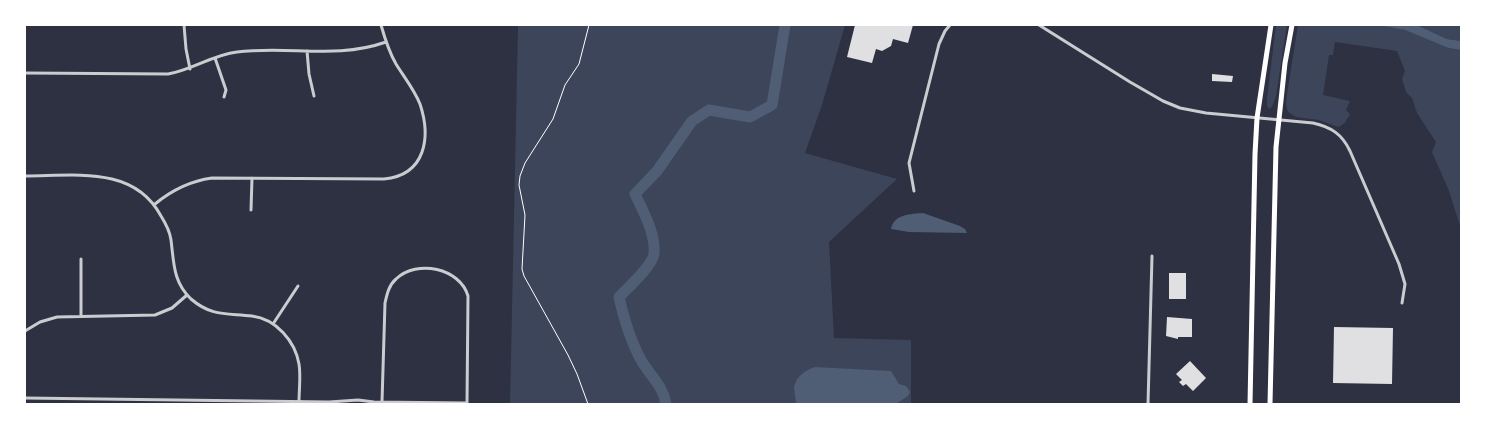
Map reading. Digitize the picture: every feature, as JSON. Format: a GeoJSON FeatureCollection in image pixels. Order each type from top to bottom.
{"type":"FeatureCollection","features":[{"type":"Feature","properties":{"kind":"main road"},"geometry":{"type":"LineString","coordinates":[[1250,404],[1254,182],[1264,63],[1272,25]]}},
{"type":"Feature","properties":{"kind":"main road"},"geometry":{"type":"LineString","coordinates":[[1270,404],[1278,119],[1292,25]]}},
{"type":"Feature","properties":{"kind":"street"},"geometry":{"type":"LineString","coordinates":[[184,25],[186,54],[190,69]]}},
{"type":"Feature","properties":{"kind":"street"},"geometry":{"type":"LineString","coordinates":[[154,204],[191,182],[221,177],[393,178],[405,174],[416,165],[422,154],[425,139],[423,117],[419,102],[397,65],[386,42],[381,25]]}},
{"type":"Feature","properties":{"kind":"street"},"geometry":{"type":"LineString","coordinates":[[914,191],[910,163],[939,44],[950,25]]}},
{"type":"Feature","properties":{"kind":"street"},"geometry":{"type":"LineString","coordinates":[[1038,25],[1163,101],[1198,112],[1323,125],[1335,131],[1346,141],[1399,264],[1405,284],[1402,303]]}},
{"type":"Feature","properties":{"kind":"street"},"geometry":{"type":"LineString","coordinates":[[25,73],[160,75],[190,69],[215,58],[239,51],[352,50],[386,42]]}},
{"type":"Feature","properties":{"kind":"street"},"geometry":{"type":"LineString","coordinates":[[308,51],[309,74],[314,96]]}},
{"type":"Feature","properties":{"kind":"street"},"geometry":{"type":"LineString","coordinates":[[215,58],[226,90],[224,97]]}},
{"type":"Feature","properties":{"kind":"street"},"geometry":{"type":"LineString","coordinates":[[25,176],[108,177],[138,189],[154,204],[170,234],[175,276],[187,295],[201,306],[217,314],[253,316],[273,324],[289,340],[297,356],[299,368],[299,402]]}},
{"type":"Feature","properties":{"kind":"street"},"geometry":{"type":"LineString","coordinates":[[251,210],[252,178]]}},
{"type":"Feature","properties":{"kind":"street"},"geometry":{"type":"LineString","coordinates":[[1148,404],[1152,256]]}},
{"type":"Feature","properties":{"kind":"street"},"geometry":{"type":"LineString","coordinates":[[81,259],[81,316]]}},
{"type":"Feature","properties":{"kind":"street"},"geometry":{"type":"LineString","coordinates":[[25,398],[232,403],[358,400],[382,402],[467,403],[469,305],[467,292],[460,280],[452,274],[435,270],[411,270],[396,279],[390,286],[386,294],[385,303],[382,402]]}},
{"type":"Feature","properties":{"kind":"street"},"geometry":{"type":"LineString","coordinates":[[273,324],[298,286]]}},
{"type":"Feature","properties":{"kind":"street"},"geometry":{"type":"LineString","coordinates":[[25,331],[48,319],[81,316],[141,317],[155,315],[172,308],[187,295]]}},
{"type":"Feature","properties":{"kind":"path"},"geometry":{"type":"LineString","coordinates":[[588,404],[568,355],[524,276],[522,269],[525,215],[519,185],[525,163],[553,119],[566,85],[579,64],[589,25]]}},
{"type":"Feature","properties":{"kind":"shaded area"},"geometry":{"type":"Polygon","coordinates":[[[518,25],[845,25],[822,105],[805,153],[897,179],[829,242],[834,338],[911,340],[911,404],[510,404],[518,25]]]}},
{"type":"Feature","properties":{"kind":"shaded area"},"geometry":{"type":"Polygon","coordinates":[[[1276,25],[1287,25],[1276,96],[1272,107],[1269,109],[1267,98],[1276,25]]]}},
{"type":"Feature","properties":{"kind":"shaded area"},"geometry":{"type":"Polygon","coordinates":[[[1298,25],[1387,25],[1405,30],[1448,48],[1461,50],[1461,229],[1449,191],[1432,152],[1436,142],[1417,113],[1412,98],[1406,92],[1402,79],[1405,71],[1397,51],[1335,42],[1333,55],[1329,55],[1323,95],[1350,101],[1346,110],[1350,114],[1347,120],[1338,127],[1319,120],[1296,117],[1288,112],[1286,105],[1287,94],[1298,25]]]}},
{"type":"Feature","properties":{"kind":"shaded area"},"geometry":{"type":"Polygon","coordinates":[[[1379,25],[1417,25],[1447,39],[1461,41],[1461,50],[1448,48],[1405,30],[1379,25]]]}},
{"type":"Feature","properties":{"kind":"shaded area"},"geometry":{"type":"Polygon","coordinates":[[[1417,25],[1461,25],[1461,41],[1447,39],[1417,25]]]}},
{"type":"Feature","properties":{"kind":"shaded area"},"geometry":{"type":"Polygon","coordinates":[[[923,213],[960,226],[967,233],[909,232],[891,229],[899,218],[923,213]]]}},
{"type":"Feature","properties":{"kind":"shaded area"},"geometry":{"type":"Polygon","coordinates":[[[815,367],[891,371],[899,384],[906,386],[910,392],[908,396],[896,404],[796,404],[794,387],[797,380],[804,372],[815,367]]]}},
{"type":"Feature","properties":{"kind":"building"},"geometry":{"type":"Polygon","coordinates":[[[855,25],[913,25],[908,43],[893,39],[891,46],[882,51],[876,49],[872,63],[847,57],[855,25]]]}},
{"type":"Feature","properties":{"kind":"building"},"geometry":{"type":"Polygon","coordinates":[[[1212,74],[1233,76],[1232,82],[1212,81],[1212,74]]]}},
{"type":"Feature","properties":{"kind":"building"},"geometry":{"type":"Polygon","coordinates":[[[1169,273],[1186,273],[1186,299],[1169,299],[1169,273]]]}},
{"type":"Feature","properties":{"kind":"building"},"geometry":{"type":"Polygon","coordinates":[[[1167,317],[1192,319],[1192,337],[1178,337],[1178,339],[1166,336],[1167,317]]]}},
{"type":"Feature","properties":{"kind":"building"},"geometry":{"type":"Polygon","coordinates":[[[1334,327],[1393,328],[1392,384],[1333,383],[1334,327]]]}},
{"type":"Feature","properties":{"kind":"building"},"geometry":{"type":"Polygon","coordinates":[[[1190,361],[1206,378],[1193,391],[1186,384],[1183,386],[1179,382],[1182,380],[1176,374],[1190,361]]]}},
{"type":"Feature","properties":{"kind":"waterway"},"geometry":{"type":"LineString","coordinates":[[666,404],[662,391],[641,360],[634,345],[619,297],[649,265],[654,254],[651,231],[635,194],[657,171],[692,121],[709,110],[750,117],[772,105],[785,25]]}}]}
